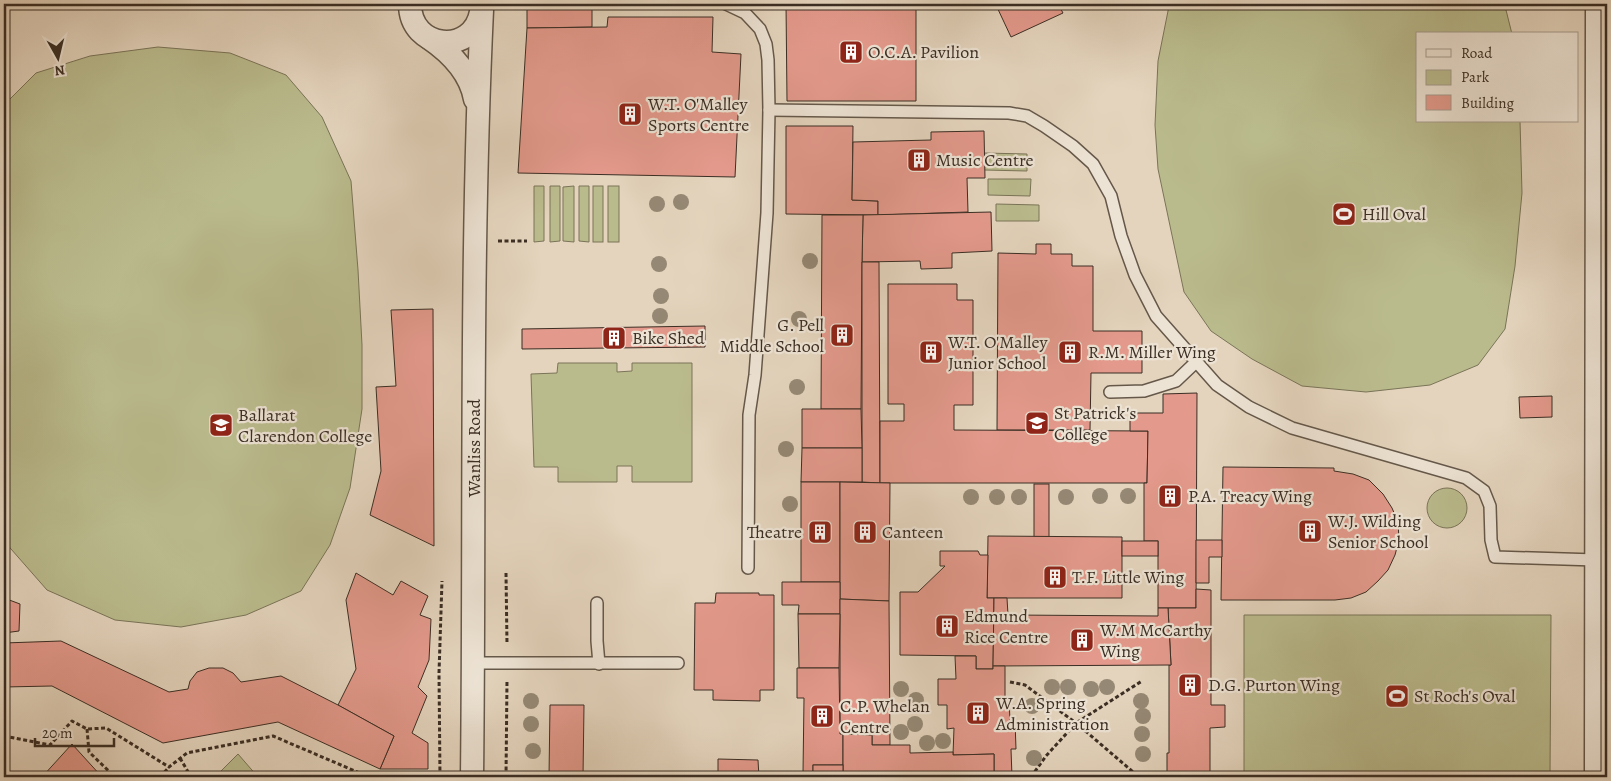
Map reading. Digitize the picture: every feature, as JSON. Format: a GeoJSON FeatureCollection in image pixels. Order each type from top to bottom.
{"type":"FeatureCollection","features":[{"type":"Feature","properties":{"kind":"street"},"geometry":{"type":"LineString","coordinates":[[1596,777],[1602,719],[1596,560],[1597,4]]}},
{"type":"Feature","properties":{"kind":"street"},"geometry":{"type":"LineString","coordinates":[[428,38],[440,42],[459,40],[475,28],[482,7]]}},
{"type":"Feature","properties":{"kind":"street","name":"Wanliss Road"},"geometry":{"type":"LineString","coordinates":[[472,777],[477,120],[482,7]]}},
{"type":"Feature","properties":{"kind":"street","name":"Wanliss Road"},"geometry":{"type":"LineString","coordinates":[[409,8],[418,29],[440,46],[466,73],[474,96],[477,120]]}},
{"type":"Feature","properties":{"kind":"lane"},"geometry":{"type":"LineString","coordinates":[[726,4],[736,8],[752,19],[760,29],[767,50],[768,60],[767,213],[755,375],[749,415],[748,568]]}},
{"type":"Feature","properties":{"kind":"lane"},"geometry":{"type":"LineString","coordinates":[[769,110],[1009,113],[1027,116],[1073,146],[1093,164],[1112,196],[1121,236],[1134,275],[1156,316],[1217,385],[1249,407],[1292,428],[1466,478],[1484,491],[1490,506],[1491,540],[1495,557],[1596,560]]}},
{"type":"Feature","properties":{"kind":"lane"},"geometry":{"type":"LineString","coordinates":[[1110,392],[1144,391],[1176,381],[1196,362]]}},
{"type":"Feature","properties":{"kind":"lane"},"geometry":{"type":"LineString","coordinates":[[597,603],[597,641],[600,664]]}},
{"type":"Feature","properties":{"kind":"lane"},"geometry":{"type":"LineString","coordinates":[[473,663],[678,663]]}},
{"type":"Feature","properties":{"kind":"path"},"geometry":{"type":"LineString","coordinates":[[440,777],[439,673],[442,581]]}},
{"type":"Feature","properties":{"kind":"path"},"geometry":{"type":"LineString","coordinates":[[1031,777],[1046,756],[1076,723],[1142,681]]}},
{"type":"Feature","properties":{"kind":"path"},"geometry":{"type":"LineString","coordinates":[[1010,682],[1025,685],[1076,723],[1139,777]]}},
{"type":"Feature","properties":{"kind":"path"},"geometry":{"type":"LineString","coordinates":[[4,736],[50,745],[72,721],[87,729],[106,728],[169,767]]}},
{"type":"Feature","properties":{"kind":"path"},"geometry":{"type":"LineString","coordinates":[[87,729],[89,752],[115,777]]}},
{"type":"Feature","properties":{"kind":"path"},"geometry":{"type":"LineString","coordinates":[[160,777],[187,753],[273,736],[369,777]]}},
{"type":"Feature","properties":{"kind":"path"},"geometry":{"type":"LineString","coordinates":[[180,758],[192,777]]}},
{"type":"Feature","properties":{"kind":"green space","name":"Hill Oval"},"geometry":{"type":"Polygon","coordinates":[[[1171,4],[1499,4],[1506,10],[1512,32],[1416,32],[1416,122],[1520,122],[1522,193],[1515,266],[1505,329],[1478,365],[1430,385],[1366,392],[1302,386],[1252,359],[1211,331],[1184,292],[1158,169],[1155,125],[1158,61],[1169,6],[1171,4]]]}},
{"type":"Feature","properties":{"kind":"green space"},"geometry":{"type":"Polygon","coordinates":[[[158,47],[230,53],[286,75],[322,117],[351,181],[362,345],[362,409],[350,488],[330,545],[301,591],[246,615],[181,627],[115,620],[47,590],[4,541],[4,105],[36,73],[90,56],[158,47]]]}},
{"type":"Feature","properties":{"kind":"green space"},"geometry":{"type":"Polygon","coordinates":[[[984,153],[1027,154],[1027,171],[984,170],[984,153]]]}},
{"type":"Feature","properties":{"kind":"green space"},"geometry":{"type":"Polygon","coordinates":[[[988,179],[1031,179],[1030,196],[988,195],[988,179]]]}},
{"type":"Feature","properties":{"kind":"green space"},"geometry":{"type":"Polygon","coordinates":[[[534,186],[544,186],[544,241],[534,242],[534,186]]]}},
{"type":"Feature","properties":{"kind":"green space"},"geometry":{"type":"Polygon","coordinates":[[[550,186],[560,186],[560,241],[550,242],[550,186]]]}},
{"type":"Feature","properties":{"kind":"green space"},"geometry":{"type":"Polygon","coordinates":[[[574,186],[574,242],[563,241],[563,187],[574,186]]]}},
{"type":"Feature","properties":{"kind":"green space"},"geometry":{"type":"Polygon","coordinates":[[[579,186],[589,186],[589,242],[579,241],[579,186]]]}},
{"type":"Feature","properties":{"kind":"green space"},"geometry":{"type":"Polygon","coordinates":[[[593,186],[603,186],[603,242],[593,242],[593,186]]]}},
{"type":"Feature","properties":{"kind":"green space"},"geometry":{"type":"Polygon","coordinates":[[[608,186],[619,186],[619,242],[608,242],[608,186]]]}},
{"type":"Feature","properties":{"kind":"green space"},"geometry":{"type":"Polygon","coordinates":[[[996,204],[1039,205],[1039,221],[996,221],[996,204]]]}},
{"type":"Feature","properties":{"kind":"green space"},"geometry":{"type":"Polygon","coordinates":[[[558,363],[617,363],[617,372],[632,371],[632,363],[692,363],[692,482],[632,482],[632,466],[617,466],[617,482],[558,482],[558,467],[534,467],[531,374],[557,373],[558,363]]]}},
{"type":"Feature","properties":{"kind":"green space"},"geometry":{"type":"Polygon","coordinates":[[[1451,488],[1458,491],[1464,497],[1467,508],[1466,516],[1458,525],[1451,528],[1443,528],[1436,525],[1428,516],[1427,504],[1430,497],[1439,489],[1451,488]]]}},
{"type":"Feature","properties":{"kind":"green space","name":"St Roch's Oval"},"geometry":{"type":"Polygon","coordinates":[[[1244,615],[1551,615],[1550,777],[1244,777],[1244,615]]]}},
{"type":"Feature","properties":{"kind":"green space"},"geometry":{"type":"Polygon","coordinates":[[[238,754],[258,777],[215,777],[238,754]]]}},
{"type":"Feature","properties":{"kind":"building"},"geometry":{"type":"Polygon","coordinates":[[[527,4],[592,4],[592,27],[527,28],[527,4]]]}},
{"type":"Feature","properties":{"kind":"building","name":"O.C.A. Pavilion"},"geometry":{"type":"Polygon","coordinates":[[[786,4],[916,4],[916,101],[787,101],[786,4]]]}},
{"type":"Feature","properties":{"kind":"building"},"geometry":{"type":"Polygon","coordinates":[[[1058,4],[1063,13],[1011,37],[996,5],[1058,4]]]}},
{"type":"Feature","properties":{"kind":"building","name":"W.T. O'Malley Sports Centre"},"geometry":{"type":"Polygon","coordinates":[[[608,17],[713,17],[712,52],[741,54],[735,177],[518,173],[527,28],[607,27],[608,17]]]}},
{"type":"Feature","properties":{"kind":"building"},"geometry":{"type":"Polygon","coordinates":[[[786,126],[853,126],[852,200],[878,201],[878,215],[786,214],[786,126]]]}},
{"type":"Feature","properties":{"kind":"building","name":"Music Centre"},"geometry":{"type":"Polygon","coordinates":[[[984,131],[985,178],[967,178],[968,212],[878,215],[878,201],[852,200],[853,142],[931,140],[931,132],[984,131]]]}},
{"type":"Feature","properties":{"kind":"building","name":"Music Centre"},"geometry":{"type":"Polygon","coordinates":[[[991,212],[992,251],[952,253],[952,268],[921,269],[920,261],[862,262],[863,215],[991,212]]]}},
{"type":"Feature","properties":{"kind":"building","name":"G. Pell Middle School"},"geometry":{"type":"Polygon","coordinates":[[[822,215],[863,215],[861,409],[821,409],[822,215]]]}},
{"type":"Feature","properties":{"kind":"building","name":"R.M. Miller Wing"},"geometry":{"type":"Polygon","coordinates":[[[1036,244],[1051,244],[1051,254],[1072,254],[1072,266],[1093,266],[1093,331],[1142,331],[1142,373],[1091,373],[1090,430],[997,430],[998,253],[1036,254],[1036,244]]]}},
{"type":"Feature","properties":{"kind":"building","name":"G. Pell Middle School"},"geometry":{"type":"Polygon","coordinates":[[[862,262],[879,262],[880,483],[862,482],[862,262]]]}},
{"type":"Feature","properties":{"kind":"building","name":"W.T. O'Malley Junior School"},"geometry":{"type":"Polygon","coordinates":[[[888,284],[957,284],[957,300],[973,300],[973,405],[954,405],[954,430],[1148,431],[1147,483],[880,483],[880,421],[904,421],[904,404],[888,404],[888,284]]]}},
{"type":"Feature","properties":{"kind":"building"},"geometry":{"type":"Polygon","coordinates":[[[433,309],[434,546],[370,515],[381,471],[376,387],[396,386],[391,310],[433,309]]]}},
{"type":"Feature","properties":{"kind":"building","name":"Bike Shed"},"geometry":{"type":"Polygon","coordinates":[[[705,326],[705,347],[522,349],[522,329],[705,326]]]}},
{"type":"Feature","properties":{"kind":"building","name":"P.A. Treacy Wing"},"geometry":{"type":"Polygon","coordinates":[[[1197,393],[1196,608],[1158,608],[1158,541],[1144,541],[1144,483],[1147,483],[1148,431],[1130,431],[1130,413],[1163,413],[1163,394],[1197,393]]]}},
{"type":"Feature","properties":{"kind":"building"},"geometry":{"type":"Polygon","coordinates":[[[1552,396],[1552,417],[1520,418],[1519,397],[1552,396]]]}},
{"type":"Feature","properties":{"kind":"building","name":"G. Pell Middle School"},"geometry":{"type":"Polygon","coordinates":[[[802,409],[861,409],[862,448],[802,448],[802,409]]]}},
{"type":"Feature","properties":{"kind":"building"},"geometry":{"type":"Polygon","coordinates":[[[802,448],[862,448],[862,482],[801,482],[802,448]]]}},
{"type":"Feature","properties":{"kind":"building","name":"W.J. Wilding Senior School"},"geometry":{"type":"Polygon","coordinates":[[[1223,467],[1334,468],[1334,471],[1353,474],[1369,480],[1383,494],[1398,522],[1399,540],[1388,570],[1366,592],[1351,598],[1335,600],[1221,600],[1223,467]]]}},
{"type":"Feature","properties":{"kind":"building","name":"Theatre"},"geometry":{"type":"Polygon","coordinates":[[[801,482],[840,482],[840,582],[801,582],[801,482]]]}},
{"type":"Feature","properties":{"kind":"building","name":"Canteen"},"geometry":{"type":"Polygon","coordinates":[[[840,482],[890,483],[889,601],[840,599],[840,482]]]}},
{"type":"Feature","properties":{"kind":"building"},"geometry":{"type":"Polygon","coordinates":[[[1034,484],[1049,484],[1049,537],[1034,537],[1034,484]]]}},
{"type":"Feature","properties":{"kind":"building","name":"T.F. Little Wing"},"geometry":{"type":"Polygon","coordinates":[[[988,536],[1122,537],[1122,598],[987,598],[988,536]]]}},
{"type":"Feature","properties":{"kind":"building"},"geometry":{"type":"Polygon","coordinates":[[[1196,540],[1222,540],[1222,557],[1209,557],[1209,583],[1196,583],[1196,540]]]}},
{"type":"Feature","properties":{"kind":"building"},"geometry":{"type":"Polygon","coordinates":[[[1122,541],[1158,541],[1158,556],[1122,556],[1122,541]]]}},
{"type":"Feature","properties":{"kind":"building","name":"Edmund Rice Centre"},"geometry":{"type":"Polygon","coordinates":[[[940,551],[978,551],[980,555],[988,555],[987,598],[994,598],[993,669],[976,669],[976,656],[900,655],[900,592],[918,592],[945,566],[940,566],[940,551]]]}},
{"type":"Feature","properties":{"kind":"building"},"geometry":{"type":"Polygon","coordinates":[[[356,573],[393,595],[401,581],[428,596],[420,615],[431,619],[429,660],[418,687],[427,696],[412,733],[428,743],[428,769],[380,769],[394,736],[338,705],[356,669],[346,600],[356,573]]]}},
{"type":"Feature","properties":{"kind":"building"},"geometry":{"type":"Polygon","coordinates":[[[782,582],[840,582],[840,614],[798,614],[799,605],[782,605],[782,582]]]}},
{"type":"Feature","properties":{"kind":"building","name":"D.G. Purton Wing"},"geometry":{"type":"Polygon","coordinates":[[[1196,589],[1211,590],[1211,705],[1225,705],[1225,727],[1210,728],[1210,776],[1167,776],[1167,753],[1169,753],[1169,665],[1171,665],[1168,608],[1196,608],[1196,589]]]}},
{"type":"Feature","properties":{"kind":"building"},"geometry":{"type":"Polygon","coordinates":[[[716,593],[774,595],[774,690],[760,690],[760,701],[713,700],[713,690],[694,690],[695,603],[715,603],[716,593]]]}},
{"type":"Feature","properties":{"kind":"building"},"geometry":{"type":"Polygon","coordinates":[[[4,598],[20,604],[19,631],[4,633],[4,598]]]}},
{"type":"Feature","properties":{"kind":"building","name":"W.M McCarthy Wing"},"geometry":{"type":"Polygon","coordinates":[[[994,598],[1007,598],[1008,615],[1158,616],[1158,608],[1168,608],[1171,665],[993,666],[994,598]]]}},
{"type":"Feature","properties":{"kind":"building"},"geometry":{"type":"Polygon","coordinates":[[[840,599],[889,601],[890,745],[872,745],[872,735],[840,734],[840,599]]]}},
{"type":"Feature","properties":{"kind":"building"},"geometry":{"type":"Polygon","coordinates":[[[798,614],[840,614],[839,668],[799,668],[798,614]]]}},
{"type":"Feature","properties":{"kind":"building"},"geometry":{"type":"Polygon","coordinates":[[[61,641],[169,692],[188,689],[190,681],[197,672],[209,668],[223,668],[233,673],[241,682],[281,676],[394,736],[380,769],[278,722],[163,743],[52,686],[4,687],[4,643],[61,641]]]}},
{"type":"Feature","properties":{"kind":"building","name":"W.A. Spring Administration"},"geometry":{"type":"Polygon","coordinates":[[[955,656],[976,656],[976,669],[993,669],[993,666],[1005,666],[1005,698],[1009,698],[1010,721],[1015,721],[1016,749],[1011,749],[1012,777],[994,777],[994,754],[953,755],[954,728],[947,729],[947,705],[938,705],[938,679],[956,679],[955,656]]]}},
{"type":"Feature","properties":{"kind":"building","name":"C.P. Whelan Centre"},"geometry":{"type":"Polygon","coordinates":[[[797,668],[839,668],[840,734],[843,734],[843,765],[813,765],[813,774],[803,774],[804,698],[797,698],[797,668]]]}},
{"type":"Feature","properties":{"kind":"building"},"geometry":{"type":"Polygon","coordinates":[[[550,705],[584,705],[583,777],[549,777],[550,705]]]}},
{"type":"Feature","properties":{"kind":"building","name":"W.A. Spring Administration"},"geometry":{"type":"Polygon","coordinates":[[[843,734],[872,735],[872,745],[910,745],[910,753],[953,752],[953,755],[994,754],[994,777],[843,777],[843,734]]]}},
{"type":"Feature","properties":{"kind":"building"},"geometry":{"type":"Polygon","coordinates":[[[72,744],[102,777],[42,777],[72,744]]]}},
{"type":"Feature","properties":{"kind":"building"},"geometry":{"type":"Polygon","coordinates":[[[718,759],[758,760],[759,777],[718,777],[718,759]]]}},
{"type":"Feature","properties":{"kind":"building"},"geometry":{"type":"Polygon","coordinates":[[[813,765],[843,765],[843,777],[813,777],[813,765]]]}},
{"type":"Feature","properties":{"kind":"place","name":"O.C.A. Pavilion"},"geometry":{"type":"Point","coordinates":[851,52]}},
{"type":"Feature","properties":{"kind":"place","name":"W.T. O'Malley Sports Centre"},"geometry":{"type":"Point","coordinates":[630,114]}},
{"type":"Feature","properties":{"kind":"place","name":"Music Centre"},"geometry":{"type":"Point","coordinates":[919,160]}},
{"type":"Feature","properties":{"kind":"place","name":"Hill Oval"},"geometry":{"type":"Point","coordinates":[1344,214]}},
{"type":"Feature","properties":{"kind":"place","name":"G. Pell Middle School"},"geometry":{"type":"Point","coordinates":[842,335]}},
{"type":"Feature","properties":{"kind":"place","name":"Bike Shed"},"geometry":{"type":"Point","coordinates":[614,338]}},
{"type":"Feature","properties":{"kind":"place","name":"W.T. O'Malley Junior School"},"geometry":{"type":"Point","coordinates":[931,352]}},
{"type":"Feature","properties":{"kind":"place","name":"R.M. Miller Wing"},"geometry":{"type":"Point","coordinates":[1070,352]}},
{"type":"Feature","properties":{"kind":"place","name":"St Patrick's College"},"geometry":{"type":"Point","coordinates":[1037,423]}},
{"type":"Feature","properties":{"kind":"place","name":"Ballarat Clarendon College"},"geometry":{"type":"Point","coordinates":[221,425]}},
{"type":"Feature","properties":{"kind":"place","name":"P.A. Treacy Wing"},"geometry":{"type":"Point","coordinates":[1170,496]}},
{"type":"Feature","properties":{"kind":"place","name":"W.J. Wilding Senior School"},"geometry":{"type":"Point","coordinates":[1310,531]}},
{"type":"Feature","properties":{"kind":"place","name":"Theatre"},"geometry":{"type":"Point","coordinates":[820,532]}},
{"type":"Feature","properties":{"kind":"place","name":"Canteen"},"geometry":{"type":"Point","coordinates":[865,532]}},
{"type":"Feature","properties":{"kind":"place","name":"T.F. Little Wing"},"geometry":{"type":"Point","coordinates":[1055,577]}},
{"type":"Feature","properties":{"kind":"place","name":"Edmund Rice Centre"},"geometry":{"type":"Point","coordinates":[947,626]}},
{"type":"Feature","properties":{"kind":"place","name":"W.M McCarthy Wing"},"geometry":{"type":"Point","coordinates":[1082,640]}},
{"type":"Feature","properties":{"kind":"place","name":"D.G. Purton Wing"},"geometry":{"type":"Point","coordinates":[1190,685]}},
{"type":"Feature","properties":{"kind":"place","name":"St Roch's Oval"},"geometry":{"type":"Point","coordinates":[1397,696]}},
{"type":"Feature","properties":{"kind":"place","name":"W.A. Spring Administration"},"geometry":{"type":"Point","coordinates":[978,713]}},
{"type":"Feature","properties":{"kind":"place","name":"C.P. Whelan Centre"},"geometry":{"type":"Point","coordinates":[822,716]}}]}
